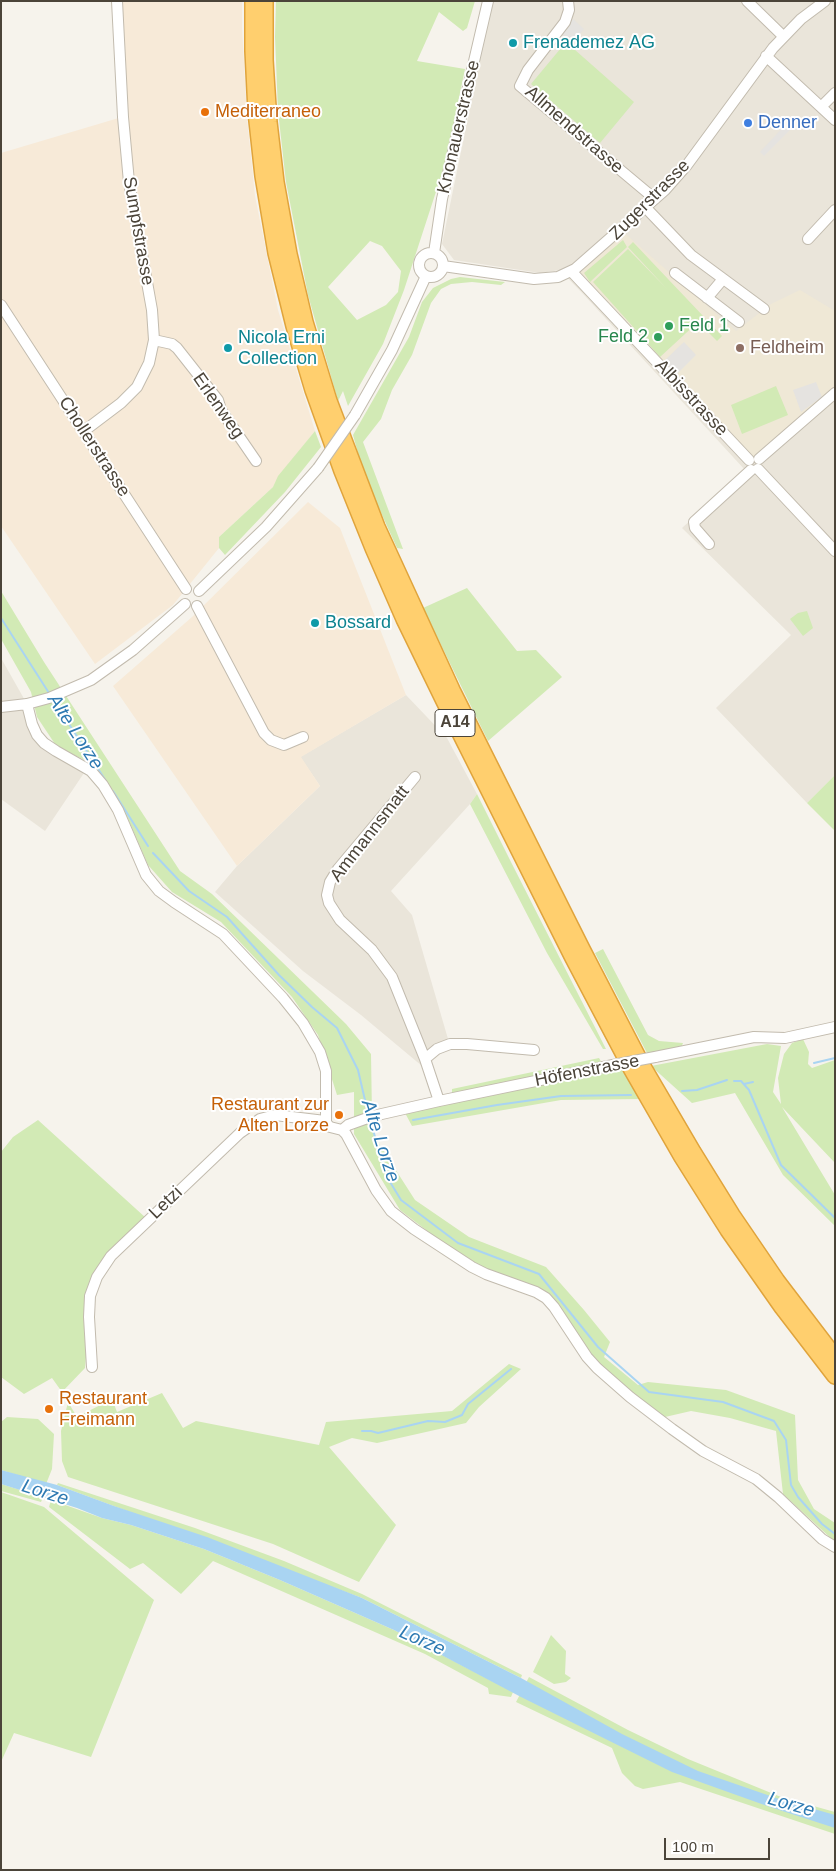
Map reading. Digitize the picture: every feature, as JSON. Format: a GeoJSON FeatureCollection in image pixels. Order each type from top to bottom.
{"type":"FeatureCollection","features":[{"type":"Feature","properties":{"kind":"highway","name":"A14"},"geometry":{"type":"LineString","coordinates":[[253,1],[256,112],[263,176],[276,253],[294,326],[313,390],[342,471],[373,548],[424,660],[479,772],[581,975],[640,1085],[728,1230],[782,1307],[835,1376]]}},
{"type":"Feature","properties":{"kind":"highway","name":"A14"},"geometry":{"type":"LineString","coordinates":[[265,1],[265,60],[269,122],[279,201],[289,254],[305,322],[329,401],[377,527],[456,699],[642,1065],[693,1152],[737,1221],[782,1287],[835,1357]]}},
{"type":"Feature","properties":{"kind":"street","name":"Sumpfstrasse"},"geometry":{"type":"LineString","coordinates":[[84,431],[121,403],[137,386],[149,363],[154,340],[153,315],[129,182],[118,41],[117,1]]}},
{"type":"Feature","properties":{"kind":"street","name":"Knonauerstrasse"},"geometry":{"type":"LineString","coordinates":[[434,253],[442,199],[488,1]]}},
{"type":"Feature","properties":{"kind":"street","name":"Allmendstrasse"},"geometry":{"type":"LineString","coordinates":[[568,1],[569,10],[565,22],[528,70],[520,86],[655,199]]}},
{"type":"Feature","properties":{"kind":"street"},"geometry":{"type":"LineString","coordinates":[[747,1],[784,36]]}},
{"type":"Feature","properties":{"kind":"street","name":"Zugerstrasse"},"geometry":{"type":"LineString","coordinates":[[443,266],[534,279],[558,277],[571,271],[646,208],[687,165],[766,56],[784,36],[825,1]]}},
{"type":"Feature","properties":{"kind":"street"},"geometry":{"type":"LineString","coordinates":[[766,56],[835,120]]}},
{"type":"Feature","properties":{"kind":"street"},"geometry":{"type":"LineString","coordinates":[[821,107],[835,93]]}},
{"type":"Feature","properties":{"kind":"street"},"geometry":{"type":"LineString","coordinates":[[646,208],[691,255],[764,309]]}},
{"type":"Feature","properties":{"kind":"street"},"geometry":{"type":"LineString","coordinates":[[808,239],[835,210]]}},
{"type":"Feature","properties":{"kind":"street"},"geometry":{"type":"LineString","coordinates":[[426,253],[434,253],[441,258],[443,266],[440,273],[433,277],[422,274],[418,266],[420,258],[426,253]]}},
{"type":"Feature","properties":{"kind":"street","name":"Albisstrasse"},"geometry":{"type":"LineString","coordinates":[[571,271],[835,551]]}},
{"type":"Feature","properties":{"kind":"street"},"geometry":{"type":"LineString","coordinates":[[675,273],[739,322]]}},
{"type":"Feature","properties":{"kind":"street"},"geometry":{"type":"LineString","coordinates":[[199,591],[266,527],[318,468],[355,415],[392,350],[426,276]]}},
{"type":"Feature","properties":{"kind":"street"},"geometry":{"type":"LineString","coordinates":[[706,298],[723,279]]}},
{"type":"Feature","properties":{"kind":"street","name":"Chollerstrasse"},"geometry":{"type":"LineString","coordinates":[[1,305],[186,589]]}},
{"type":"Feature","properties":{"kind":"street","name":"Erlenweg"},"geometry":{"type":"LineString","coordinates":[[154,340],[172,344],[177,348],[218,400],[221,410],[256,461]]}},
{"type":"Feature","properties":{"kind":"street"},"geometry":{"type":"LineString","coordinates":[[709,544],[695,528],[694,522],[835,392]]}},
{"type":"Feature","properties":{"kind":"street"},"geometry":{"type":"LineString","coordinates":[[193,588],[199,591],[201,599],[197,606],[190,607],[185,604],[182,596],[186,589],[193,588]]}},
{"type":"Feature","properties":{"kind":"street"},"geometry":{"type":"LineString","coordinates":[[1,707],[31,703],[74,689],[112,666],[185,604]]}},
{"type":"Feature","properties":{"kind":"street"},"geometry":{"type":"LineString","coordinates":[[197,606],[264,733],[272,740],[284,745],[303,737]]}},
{"type":"Feature","properties":{"kind":"street"},"geometry":{"type":"LineString","coordinates":[[31,703],[32,724],[37,735],[44,743],[90,770],[103,785],[118,810],[146,875],[159,891],[223,934],[283,998],[303,1023],[320,1052],[326,1071],[325,1121],[330,1126],[342,1130],[347,1136],[376,1190],[391,1211],[472,1267],[546,1298],[554,1307],[587,1358],[630,1397],[703,1451],[756,1479],[822,1539],[835,1547]]}},
{"type":"Feature","properties":{"kind":"street","name":"Ammannsmatt"},"geometry":{"type":"LineString","coordinates":[[415,777],[338,870],[330,882],[327,895],[329,903],[340,920],[372,950],[392,977],[439,1101]]}},
{"type":"Feature","properties":{"kind":"street","name":"Höfenstrasse"},"geometry":{"type":"LineString","coordinates":[[342,1130],[355,1122],[373,1116],[439,1101],[754,1037],[785,1038],[835,1027]]}},
{"type":"Feature","properties":{"kind":"street","name":"Höfenstrasse"},"geometry":{"type":"LineString","coordinates":[[424,1059],[437,1049],[450,1044],[534,1050]]}},
{"type":"Feature","properties":{"kind":"street","name":"Letzi"},"geometry":{"type":"LineString","coordinates":[[92,1367],[89,1317],[90,1296],[97,1277],[111,1256],[240,1133],[260,1119],[275,1115],[325,1121]]}},
{"type":"Feature","properties":{"kind":"shaded area"},"geometry":{"type":"Polygon","coordinates":[[[122,1],[242,1],[247,118],[255,196],[278,310],[315,431],[279,476],[273,487],[219,537],[219,548],[173,605],[95,664],[1,526],[1,153],[122,117],[122,1]]]}},
{"type":"Feature","properties":{"kind":"shaded area"},"geometry":{"type":"Polygon","coordinates":[[[492,1],[835,1],[835,775],[807,803],[716,708],[791,635],[682,528],[745,470],[560,270],[540,273],[454,260],[442,244],[492,1]]]}},
{"type":"Feature","properties":{"kind":"shaded area"},"geometry":{"type":"Polygon","coordinates":[[[573,19],[584,29],[573,42],[561,33],[573,19]]]}},
{"type":"Feature","properties":{"kind":"shaded area"},"geometry":{"type":"Polygon","coordinates":[[[790,120],[795,125],[764,156],[760,152],[790,120]]]}},
{"type":"Feature","properties":{"kind":"shaded area","name":"Feldheim"},"geometry":{"type":"Polygon","coordinates":[[[621,230],[736,331],[771,304],[800,290],[835,311],[835,393],[759,459],[749,460],[575,269],[621,230]]]}},
{"type":"Feature","properties":{"kind":"shaded area"},"geometry":{"type":"Polygon","coordinates":[[[684,342],[696,355],[677,374],[664,361],[684,342]]]}},
{"type":"Feature","properties":{"kind":"shaded area"},"geometry":{"type":"Polygon","coordinates":[[[816,382],[822,397],[801,412],[793,390],[816,382]]]}},
{"type":"Feature","properties":{"kind":"shaded area"},"geometry":{"type":"Polygon","coordinates":[[[308,502],[340,528],[406,695],[301,757],[320,786],[237,866],[113,686],[192,617],[308,502]]]}},
{"type":"Feature","properties":{"kind":"shaded area"},"geometry":{"type":"Polygon","coordinates":[[[1,658],[27,704],[41,741],[84,773],[45,831],[1,799],[1,658]]]}},
{"type":"Feature","properties":{"kind":"shaded area"},"geometry":{"type":"Polygon","coordinates":[[[406,695],[447,738],[477,794],[391,891],[412,915],[448,1039],[422,1066],[361,1015],[303,971],[215,892],[237,866],[320,786],[300,757],[406,695]]]}},
{"type":"Feature","properties":{"kind":"green space"},"geometry":{"type":"Polygon","coordinates":[[[276,1],[475,1],[467,28],[463,31],[439,12],[417,61],[465,69],[446,161],[404,290],[383,344],[348,406],[343,391],[338,401],[308,295],[286,182],[278,111],[275,37],[276,1]],[[370,241],[328,287],[357,320],[386,305],[398,292],[401,271],[382,246],[370,241]]]}},
{"type":"Feature","properties":{"kind":"green space"},"geometry":{"type":"Polygon","coordinates":[[[566,42],[634,102],[600,143],[531,84],[566,42]]]}},
{"type":"Feature","properties":{"kind":"green space"},"geometry":{"type":"Polygon","coordinates":[[[623,240],[627,247],[590,282],[584,273],[623,240]]]}},
{"type":"Feature","properties":{"kind":"green space"},"geometry":{"type":"Polygon","coordinates":[[[633,242],[722,336],[717,341],[698,322],[660,357],[593,282],[628,249],[667,289],[628,247],[633,242]]]}},
{"type":"Feature","properties":{"kind":"green space"},"geometry":{"type":"Polygon","coordinates":[[[460,277],[505,282],[501,285],[472,282],[451,284],[441,289],[431,303],[412,355],[392,390],[381,419],[363,442],[403,549],[397,548],[364,475],[353,435],[409,337],[422,302],[433,288],[451,279],[460,277]]]}},
{"type":"Feature","properties":{"kind":"green space"},"geometry":{"type":"Polygon","coordinates":[[[776,386],[788,415],[742,434],[731,405],[776,386]]]}},
{"type":"Feature","properties":{"kind":"green space"},"geometry":{"type":"Polygon","coordinates":[[[315,431],[321,447],[285,492],[225,555],[219,548],[219,537],[273,487],[278,476],[315,431]]]}},
{"type":"Feature","properties":{"kind":"green space"},"geometry":{"type":"Polygon","coordinates":[[[467,588],[517,651],[536,650],[562,677],[488,741],[423,608],[467,588]]]}},
{"type":"Feature","properties":{"kind":"green space"},"geometry":{"type":"Polygon","coordinates":[[[1,591],[44,662],[180,871],[212,894],[346,1024],[371,1054],[374,1136],[415,1200],[469,1237],[546,1267],[610,1342],[604,1357],[638,1385],[648,1382],[726,1390],[795,1415],[798,1480],[814,1509],[835,1523],[835,1542],[783,1494],[776,1431],[730,1418],[691,1411],[665,1417],[608,1374],[566,1325],[549,1296],[465,1260],[400,1210],[354,1134],[354,1092],[337,1095],[318,1035],[292,997],[221,922],[172,892],[148,865],[128,819],[91,763],[57,747],[37,717],[31,692],[1,639],[1,591]]]}},
{"type":"Feature","properties":{"kind":"green space"},"geometry":{"type":"Polygon","coordinates":[[[807,611],[813,628],[803,636],[790,619],[798,613],[807,611]]]}},
{"type":"Feature","properties":{"kind":"green space"},"geometry":{"type":"Polygon","coordinates":[[[835,775],[835,831],[807,803],[835,775]]]}},
{"type":"Feature","properties":{"kind":"green space"},"geometry":{"type":"Polygon","coordinates":[[[477,794],[606,1049],[603,1049],[547,953],[470,804],[477,794]]]}},
{"type":"Feature","properties":{"kind":"green space"},"geometry":{"type":"Polygon","coordinates":[[[603,949],[648,1035],[659,1041],[683,1043],[681,1048],[647,1053],[595,953],[603,949]]]}},
{"type":"Feature","properties":{"kind":"green space"},"geometry":{"type":"Polygon","coordinates":[[[803,1039],[809,1052],[808,1064],[812,1068],[835,1060],[835,1163],[782,1107],[835,1195],[835,1226],[783,1175],[735,1093],[692,1103],[651,1066],[767,1044],[781,1046],[773,1092],[781,1104],[778,1078],[784,1054],[792,1043],[803,1039]]]}},
{"type":"Feature","properties":{"kind":"green space"},"geometry":{"type":"Polygon","coordinates":[[[599,1058],[602,1063],[452,1094],[452,1089],[599,1058]]]}},
{"type":"Feature","properties":{"kind":"green space"},"geometry":{"type":"Polygon","coordinates":[[[625,1069],[640,1099],[561,1100],[412,1126],[404,1111],[625,1069]]]}},
{"type":"Feature","properties":{"kind":"green space"},"geometry":{"type":"Polygon","coordinates":[[[38,1120],[146,1218],[94,1273],[85,1368],[62,1392],[52,1378],[24,1394],[1,1377],[1,1152],[13,1137],[38,1120]]]}},
{"type":"Feature","properties":{"kind":"green space"},"geometry":{"type":"Polygon","coordinates":[[[509,1364],[521,1369],[479,1407],[466,1423],[377,1443],[352,1438],[329,1447],[396,1525],[359,1582],[273,1544],[68,1477],[62,1461],[61,1431],[68,1402],[77,1417],[112,1399],[117,1412],[162,1393],[183,1428],[196,1421],[319,1445],[326,1422],[452,1411],[509,1364]]]}},
{"type":"Feature","properties":{"kind":"green space"},"geometry":{"type":"Polygon","coordinates":[[[7,1417],[38,1419],[54,1434],[52,1469],[46,1484],[1,1470],[1,1422],[7,1417]]]}},
{"type":"Feature","properties":{"kind":"green space"},"geometry":{"type":"Polygon","coordinates":[[[58,1483],[195,1528],[284,1561],[362,1594],[522,1675],[521,1678],[362,1598],[57,1485],[58,1483]]]}},
{"type":"Feature","properties":{"kind":"green space"},"geometry":{"type":"Polygon","coordinates":[[[1,1484],[43,1497],[41,1502],[1,1491],[1,1484]]]}},
{"type":"Feature","properties":{"kind":"green space"},"geometry":{"type":"Polygon","coordinates":[[[1,1492],[44,1507],[154,1600],[91,1757],[14,1733],[1,1762],[1,1492]]]}},
{"type":"Feature","properties":{"kind":"green space"},"geometry":{"type":"Polygon","coordinates":[[[51,1500],[102,1518],[131,1525],[204,1549],[280,1580],[394,1630],[513,1692],[511,1697],[489,1694],[488,1688],[425,1654],[213,1561],[181,1594],[143,1563],[130,1569],[49,1507],[51,1500]]]}},
{"type":"Feature","properties":{"kind":"green space"},"geometry":{"type":"Polygon","coordinates":[[[551,1635],[566,1651],[565,1674],[571,1678],[566,1682],[554,1684],[533,1672],[551,1635]]]}},
{"type":"Feature","properties":{"kind":"green space"},"geometry":{"type":"Polygon","coordinates":[[[529,1677],[628,1730],[688,1759],[781,1797],[835,1812],[835,1834],[680,1782],[643,1789],[635,1786],[622,1773],[612,1748],[516,1702],[529,1677]]]}},
{"type":"Feature","properties":{"kind":"water","name":"Lorze"},"geometry":{"type":"Polygon","coordinates":[[[1,1470],[57,1485],[207,1537],[362,1598],[521,1678],[622,1734],[698,1771],[779,1799],[835,1815],[835,1828],[672,1772],[521,1697],[394,1630],[280,1580],[204,1549],[131,1525],[102,1518],[77,1508],[1,1484],[1,1470]]]}},
{"type":"Feature","properties":{"kind":"waterway","name":"Alte Lorze"},"geometry":{"type":"LineString","coordinates":[[1,618],[49,693]]}},
{"type":"Feature","properties":{"kind":"waterway","name":"Alte Lorze"},"geometry":{"type":"LineString","coordinates":[[54,701],[106,781]]}},
{"type":"Feature","properties":{"kind":"waterway","name":"Alte Lorze"},"geometry":{"type":"LineString","coordinates":[[113,791],[148,846]]}},
{"type":"Feature","properties":{"kind":"waterway","name":"Alte Lorze"},"geometry":{"type":"LineString","coordinates":[[153,853],[189,891],[227,917],[279,975],[337,1028],[358,1070],[368,1113]]}},
{"type":"Feature","properties":{"kind":"waterway"},"geometry":{"type":"LineString","coordinates":[[814,1063],[835,1058]]}},
{"type":"Feature","properties":{"kind":"waterway"},"geometry":{"type":"LineString","coordinates":[[682,1091],[697,1090],[727,1080]]}},
{"type":"Feature","properties":{"kind":"waterway"},"geometry":{"type":"LineString","coordinates":[[734,1081],[741,1081],[749,1090],[781,1165],[835,1218]]}},
{"type":"Feature","properties":{"kind":"waterway"},"geometry":{"type":"LineString","coordinates":[[744,1084],[753,1082]]}},
{"type":"Feature","properties":{"kind":"waterway"},"geometry":{"type":"LineString","coordinates":[[413,1120],[561,1096],[631,1095]]}},
{"type":"Feature","properties":{"kind":"waterway","name":"Alte Lorze"},"geometry":{"type":"LineString","coordinates":[[370,1120],[387,1177],[401,1200],[458,1243],[539,1274],[598,1347],[649,1392],[723,1402],[774,1421],[786,1440],[791,1485],[798,1497],[822,1524],[835,1534]]}},
{"type":"Feature","properties":{"kind":"waterway"},"geometry":{"type":"LineString","coordinates":[[362,1431],[378,1433],[428,1421],[445,1422],[462,1415],[468,1404],[511,1369]]}},
{"type":"Feature","properties":{"kind":"place","name":"Frenademez AG"},"geometry":{"type":"Point","coordinates":[513,43]}},
{"type":"Feature","properties":{"kind":"place","name":"Mediterraneo"},"geometry":{"type":"Point","coordinates":[205,112]}},
{"type":"Feature","properties":{"kind":"place","name":"Denner"},"geometry":{"type":"Point","coordinates":[748,123]}},
{"type":"Feature","properties":{"kind":"place","name":"Feld 1"},"geometry":{"type":"Point","coordinates":[669,326]}},
{"type":"Feature","properties":{"kind":"place","name":"Feld 2"},"geometry":{"type":"Point","coordinates":[658,337]}},
{"type":"Feature","properties":{"kind":"place","name":"Nicola Erni Collection"},"geometry":{"type":"Point","coordinates":[228,348]}},
{"type":"Feature","properties":{"kind":"place","name":"Feldheim"},"geometry":{"type":"Point","coordinates":[740,348]}},
{"type":"Feature","properties":{"kind":"place","name":"Bossard"},"geometry":{"type":"Point","coordinates":[315,623]}},
{"type":"Feature","properties":{"kind":"place","name":"Restaurant zur Alten Lorze"},"geometry":{"type":"Point","coordinates":[339,1115]}},
{"type":"Feature","properties":{"kind":"place","name":"Restaurant Freimann"},"geometry":{"type":"Point","coordinates":[49,1409]}}]}
